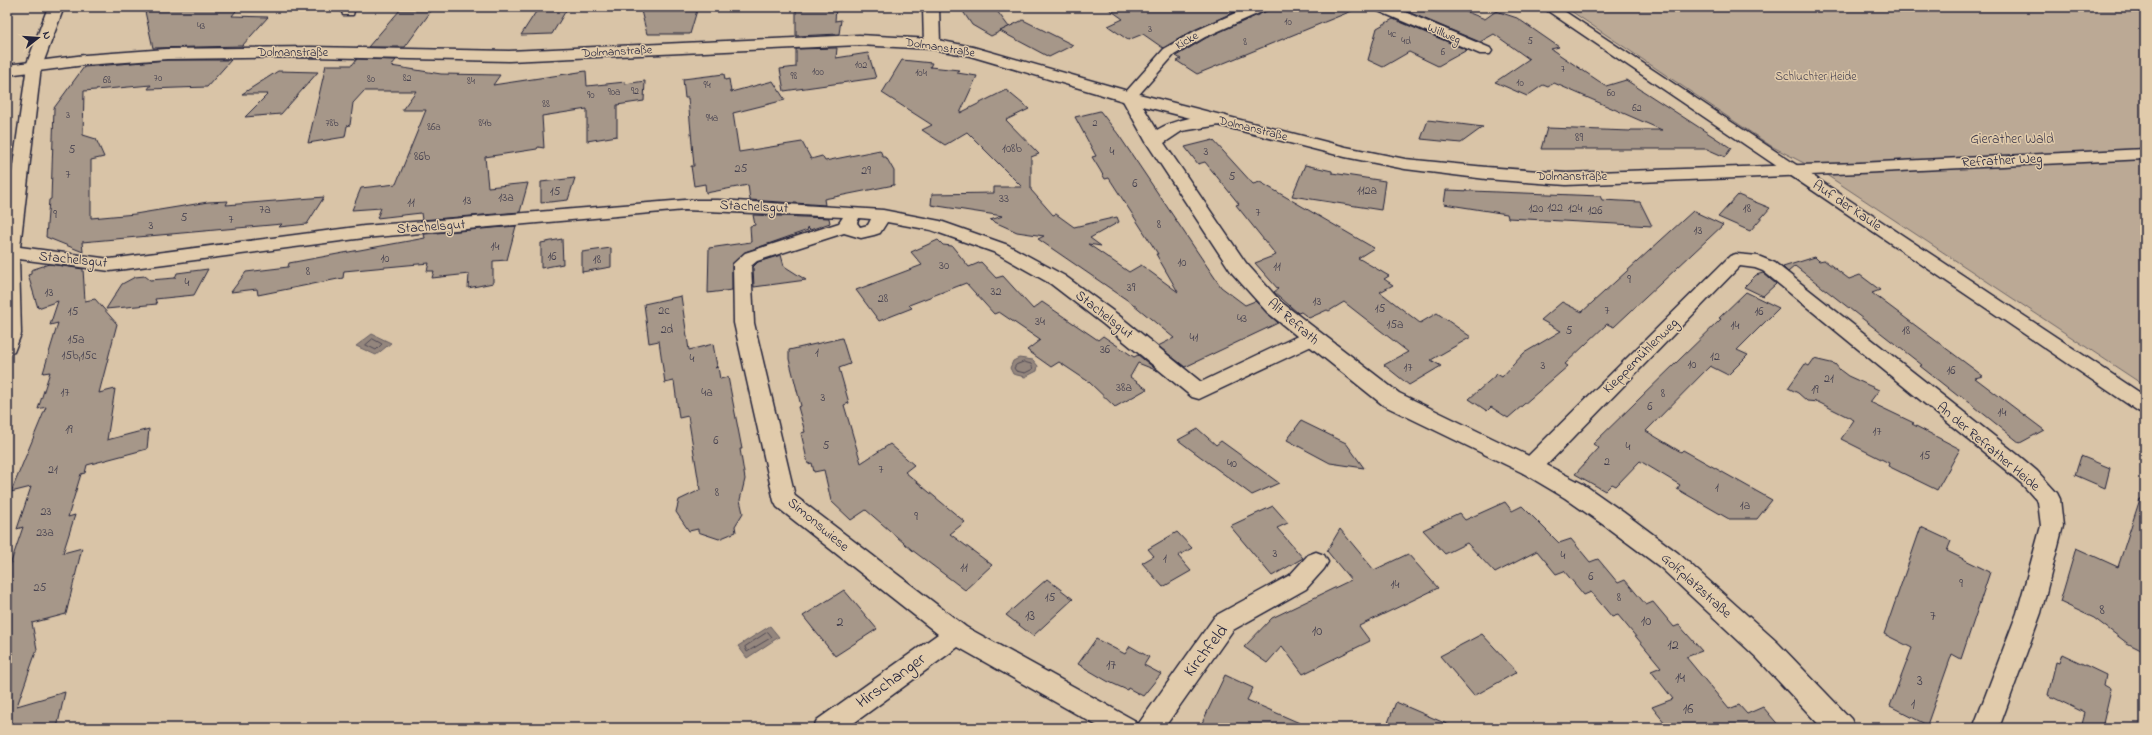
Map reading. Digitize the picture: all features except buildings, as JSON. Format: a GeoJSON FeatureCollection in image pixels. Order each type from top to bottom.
{"type":"FeatureCollection","features":[{"type":"Feature","properties":{"kind":"main road"},"geometry":{"type":"LineString","coordinates":[[34,66],[56,7]]}},
{"type":"Feature","properties":{"kind":"main road"},"geometry":{"type":"LineString","coordinates":[[931,7],[932,44]]}},
{"type":"Feature","properties":{"kind":"main road","name":"Dolmanstraße"},"geometry":{"type":"LineString","coordinates":[[7,70],[34,66],[167,54],[311,52],[509,56],[859,40],[932,44],[973,52],[1130,97],[1374,158],[1405,164],[1486,173],[1566,179],[1859,168]]}},
{"type":"Feature","properties":{"kind":"main road","name":"Alt Refrath"},"geometry":{"type":"LineString","coordinates":[[1130,97],[1155,142],[1239,268],[1274,308],[1391,399],[1500,450],[1531,467]]}},
{"type":"Feature","properties":{"kind":"main road"},"geometry":{"type":"LineString","coordinates":[[1155,142],[1161,134],[1179,126],[1220,120]]}},
{"type":"Feature","properties":{"kind":"main road","name":"Refrather Weg"},"geometry":{"type":"LineString","coordinates":[[1859,168],[2145,154]]}},
{"type":"Feature","properties":{"kind":"main road","name":"Golfplatzstraße"},"geometry":{"type":"LineString","coordinates":[[1531,467],[1580,495],[1669,560],[1767,650],[1842,728]]}},
{"type":"Feature","properties":{"kind":"street","name":"Kicke"},"geometry":{"type":"LineString","coordinates":[[1130,97],[1169,52],[1200,34],[1261,7]]}},
{"type":"Feature","properties":{"kind":"street","name":"Willweg"},"geometry":{"type":"LineString","coordinates":[[1380,7],[1485,51]]}},
{"type":"Feature","properties":{"kind":"street","name":"Auf der Kaule"},"geometry":{"type":"LineString","coordinates":[[1549,7],[2145,406]]}},
{"type":"Feature","properties":{"kind":"street"},"geometry":{"type":"LineString","coordinates":[[7,347],[11,334],[11,229],[28,97],[34,66]]}},
{"type":"Feature","properties":{"kind":"street","name":"Stachelsgut"},"geometry":{"type":"LineString","coordinates":[[10,252],[110,265],[364,232],[571,216],[685,205],[718,205],[851,219],[882,216],[934,225],[1002,249],[1058,280],[1121,328],[1198,392],[1311,338]]}},
{"type":"Feature","properties":{"kind":"street","name":"Simonswiese"},"geometry":{"type":"LineString","coordinates":[[851,219],[751,257],[742,264],[744,323],[785,501],[957,634],[1125,728]]}},
{"type":"Feature","properties":{"kind":"street","name":"Kieppemühlenweg"},"geometry":{"type":"LineString","coordinates":[[1531,467],[1736,260],[1758,262]]}},
{"type":"Feature","properties":{"kind":"street","name":"An der Refrather Heide"},"geometry":{"type":"LineString","coordinates":[[1758,262],[1768,267],[2010,461],[2049,499],[2052,526],[2029,613],[1986,728]]}},
{"type":"Feature","properties":{"kind":"street","name":"Kirchfeld"},"geometry":{"type":"LineString","coordinates":[[1149,728],[1224,623],[1298,582],[1316,562]]}},
{"type":"Feature","properties":{"kind":"street","name":"Hirschanger"},"geometry":{"type":"LineString","coordinates":[[826,728],[957,634]]}},
{"type":"Feature","properties":{"kind":"green space","name":"Gierather Wald"},"geometry":{"type":"Polygon","coordinates":[[[1565,7],[2145,7],[2145,386],[1825,174],[1771,146],[1565,7]]]}},
{"type":"Feature","properties":{"kind":"water"},"geometry":{"type":"Polygon","coordinates":[[[372,334],[391,343],[376,355],[356,346],[372,334]]]}},
{"type":"Feature","properties":{"kind":"water"},"geometry":{"type":"Polygon","coordinates":[[[1019,358],[1033,360],[1038,366],[1037,371],[1025,377],[1013,374],[1010,368],[1013,361],[1019,358]]]}},
{"type":"Feature","properties":{"kind":"water"},"geometry":{"type":"Polygon","coordinates":[[[770,626],[779,637],[747,658],[738,646],[770,626]]]}},
{"type":"Feature","properties":{"kind":"park label","name":"Schluchter Heide"},"geometry":{"type":"Point","coordinates":[1816,77]}}]}
